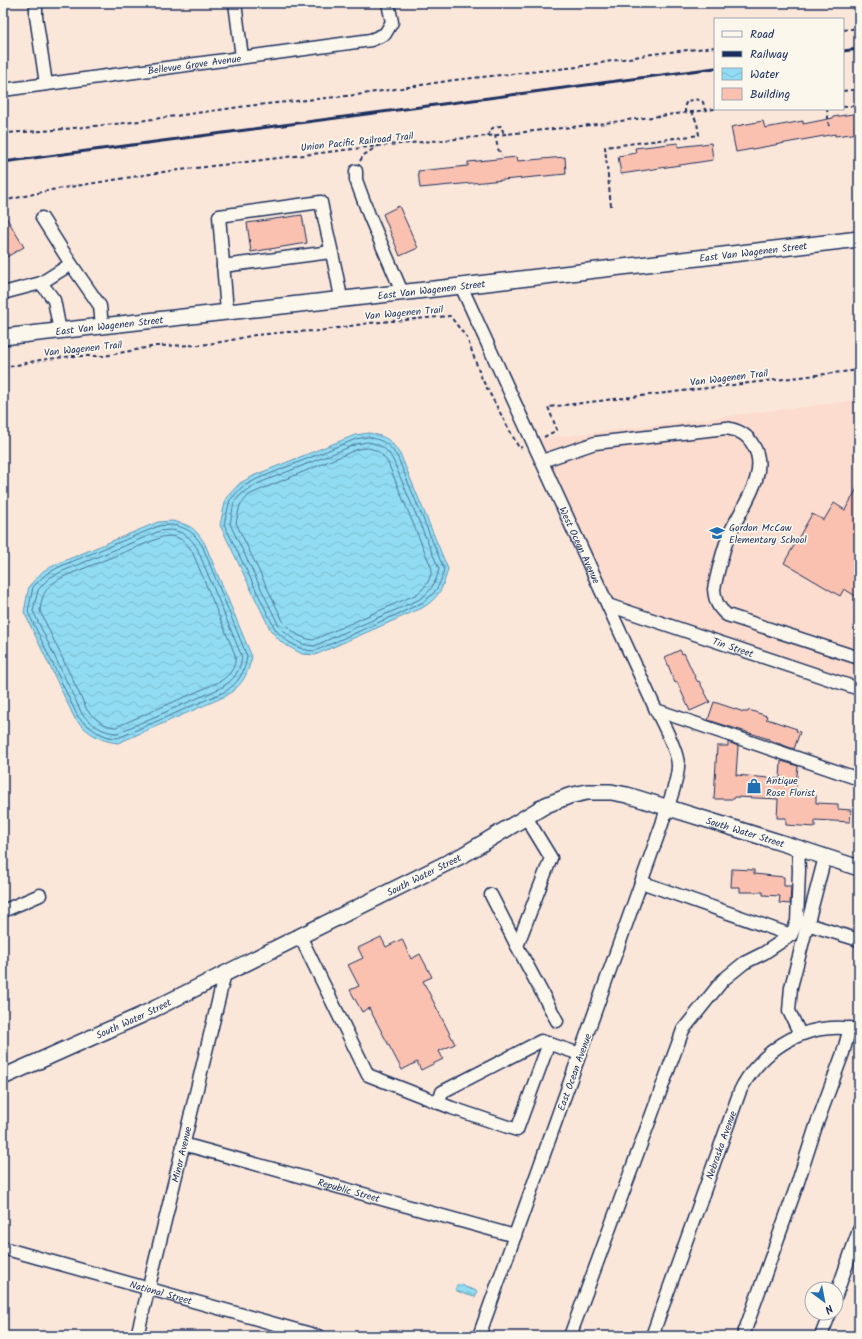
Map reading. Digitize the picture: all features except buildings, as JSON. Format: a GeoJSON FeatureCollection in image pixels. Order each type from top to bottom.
{"type":"FeatureCollection","features":[{"type":"Feature","properties":{"kind":"main road","name":"East Van Wagenen Street"},"geometry":{"type":"LineString","coordinates":[[3,337],[461,286],[859,239]]}},
{"type":"Feature","properties":{"kind":"main road","name":"South Water Street"},"geometry":{"type":"LineString","coordinates":[[3,1077],[144,1014],[463,856],[546,805],[569,796],[587,792],[627,794],[859,868]]}},
{"type":"Feature","properties":{"kind":"street"},"geometry":{"type":"LineString","coordinates":[[36,3],[36,16],[46,84]]}},
{"type":"Feature","properties":{"kind":"street"},"geometry":{"type":"LineString","coordinates":[[235,3],[242,57]]}},
{"type":"Feature","properties":{"kind":"street","name":"Bellevue Grove Avenue"},"geometry":{"type":"LineString","coordinates":[[3,90],[371,40],[385,34],[392,22],[388,3]]}},
{"type":"Feature","properties":{"kind":"street"},"geometry":{"type":"LineString","coordinates":[[356,171],[356,180],[369,215],[402,292]]}},
{"type":"Feature","properties":{"kind":"street"},"geometry":{"type":"LineString","coordinates":[[227,311],[219,216],[321,202],[341,299]]}},
{"type":"Feature","properties":{"kind":"street"},"geometry":{"type":"LineString","coordinates":[[42,218],[100,306],[102,326]]}},
{"type":"Feature","properties":{"kind":"street"},"geometry":{"type":"LineString","coordinates":[[223,266],[331,252]]}},
{"type":"Feature","properties":{"kind":"street"},"geometry":{"type":"LineString","coordinates":[[3,293],[41,283],[71,264]]}},
{"type":"Feature","properties":{"kind":"street"},"geometry":{"type":"LineString","coordinates":[[41,283],[54,300],[60,331]]}},
{"type":"Feature","properties":{"kind":"street","name":"West Ocean Avenue"},"geometry":{"type":"LineString","coordinates":[[461,286],[676,755],[678,766],[674,786],[667,807]]}},
{"type":"Feature","properties":{"kind":"street"},"geometry":{"type":"LineString","coordinates":[[542,461],[594,443],[726,428],[745,434],[751,440],[758,454],[760,461],[759,469],[752,488],[728,537],[714,589],[717,605],[727,615],[859,658]]}},
{"type":"Feature","properties":{"kind":"street","name":"Tin Street"},"geometry":{"type":"LineString","coordinates":[[608,605],[859,689]]}},
{"type":"Feature","properties":{"kind":"street"},"geometry":{"type":"LineString","coordinates":[[656,710],[859,779]]}},
{"type":"Feature","properties":{"kind":"street","name":"East Ocean Avenue"},"geometry":{"type":"LineString","coordinates":[[479,1336],[667,807]]}},
{"type":"Feature","properties":{"kind":"street"},"geometry":{"type":"LineString","coordinates":[[516,946],[551,858],[526,817]]}},
{"type":"Feature","properties":{"kind":"street"},"geometry":{"type":"LineString","coordinates":[[570,1336],[683,1030],[723,980],[744,963],[764,953],[791,935],[797,922],[799,870],[798,848]]}},
{"type":"Feature","properties":{"kind":"street"},"geometry":{"type":"LineString","coordinates":[[800,1034],[789,1011],[792,986],[825,857]]}},
{"type":"Feature","properties":{"kind":"street"},"geometry":{"type":"LineString","coordinates":[[641,882],[791,935]]}},
{"type":"Feature","properties":{"kind":"street"},"geometry":{"type":"LineString","coordinates":[[3,911],[40,895]]}},
{"type":"Feature","properties":{"kind":"street"},"geometry":{"type":"LineString","coordinates":[[491,895],[516,946],[557,1021]]}},
{"type":"Feature","properties":{"kind":"street"},"geometry":{"type":"LineString","coordinates":[[807,924],[859,940]]}},
{"type":"Feature","properties":{"kind":"street"},"geometry":{"type":"LineString","coordinates":[[300,936],[368,1075],[439,1103],[517,1130],[549,1043]]}},
{"type":"Feature","properties":{"kind":"street","name":"Minor Avenue"},"geometry":{"type":"LineString","coordinates":[[137,1336],[225,973]]}},
{"type":"Feature","properties":{"kind":"street","name":"Nebraska Avenue"},"geometry":{"type":"LineString","coordinates":[[652,1336],[740,1091],[754,1069],[768,1054],[794,1036],[816,1029],[845,1027],[855,1029]]}},
{"type":"Feature","properties":{"kind":"street"},"geometry":{"type":"LineString","coordinates":[[743,1336],[797,1185],[816,1126],[843,1053],[855,1029]]}},
{"type":"Feature","properties":{"kind":"street"},"geometry":{"type":"LineString","coordinates":[[439,1103],[442,1092],[540,1041],[580,1054]]}},
{"type":"Feature","properties":{"kind":"street","name":"Republic Street"},"geometry":{"type":"LineString","coordinates":[[183,1144],[515,1236]]}},
{"type":"Feature","properties":{"kind":"street"},"geometry":{"type":"LineString","coordinates":[[841,1281],[859,1230]]}},
{"type":"Feature","properties":{"kind":"street","name":"National Street"},"geometry":{"type":"LineString","coordinates":[[3,1248],[318,1336]]}},
{"type":"Feature","properties":{"kind":"street"},"geometry":{"type":"LineString","coordinates":[[822,1336],[827,1321]]}},
{"type":"Feature","properties":{"kind":"path"},"geometry":{"type":"LineString","coordinates":[[844,30],[859,28]]}},
{"type":"Feature","properties":{"kind":"path"},"geometry":{"type":"LineString","coordinates":[[3,133],[43,131],[126,123],[454,80],[577,67],[652,54],[714,47]]}},
{"type":"Feature","properties":{"kind":"path"},"geometry":{"type":"LineString","coordinates":[[844,91],[858,89],[859,80]]}},
{"type":"Feature","properties":{"kind":"path"},"geometry":{"type":"LineString","coordinates":[[685,113],[685,105],[688,101],[696,99],[703,102],[705,110]]}},
{"type":"Feature","properties":{"kind":"path"},"geometry":{"type":"LineString","coordinates":[[844,107],[859,105]]}},
{"type":"Feature","properties":{"kind":"path","name":"Union Pacific Railroad Trail"},"geometry":{"type":"LineString","coordinates":[[3,201],[52,190],[163,172],[378,146],[581,126],[714,109]]}},
{"type":"Feature","properties":{"kind":"path"},"geometry":{"type":"LineString","coordinates":[[827,110],[829,126]]}},
{"type":"Feature","properties":{"kind":"path"},"geometry":{"type":"LineString","coordinates":[[611,206],[605,147],[699,135],[697,123],[692,112]]}},
{"type":"Feature","properties":{"kind":"path"},"geometry":{"type":"LineString","coordinates":[[488,136],[490,129],[493,127],[501,126],[504,134]]}},
{"type":"Feature","properties":{"kind":"path"},"geometry":{"type":"LineString","coordinates":[[495,135],[498,149],[502,156]]}},
{"type":"Feature","properties":{"kind":"path"},"geometry":{"type":"LineString","coordinates":[[356,171],[364,155],[378,146]]}},
{"type":"Feature","properties":{"kind":"path","name":"Van Wagenen Trail"},"geometry":{"type":"LineString","coordinates":[[3,368],[40,360],[72,356],[104,356],[156,346],[201,345],[227,342],[255,335],[319,331],[369,323],[450,316],[467,338],[482,379],[519,448],[557,430],[548,407],[859,370]]}},
{"type":"Feature","properties":{"kind":"shaded area","name":"Gordon McCaw Elementary School"},"geometry":{"type":"Polygon","coordinates":[[[859,400],[859,689],[608,605],[532,440],[859,400]]]}},
{"type":"Feature","properties":{"kind":"water"},"geometry":{"type":"Polygon","coordinates":[[[369,433],[381,436],[388,440],[401,456],[448,569],[446,576],[440,592],[433,600],[422,608],[315,655],[302,654],[282,643],[271,631],[220,525],[226,498],[240,483],[255,475],[355,435],[369,433]]]}},
{"type":"Feature","properties":{"kind":"water"},"geometry":{"type":"Polygon","coordinates":[[[172,521],[192,528],[205,544],[252,657],[244,679],[237,688],[226,696],[118,743],[111,742],[94,736],[75,719],[24,612],[29,586],[43,571],[59,563],[158,522],[172,521]]]}},
{"type":"Feature","properties":{"kind":"water"},"geometry":{"type":"Polygon","coordinates":[[[462,1284],[465,1287],[477,1291],[475,1297],[455,1290],[457,1285],[462,1284]]]}},
{"type":"Feature","properties":{"kind":"railway"},"geometry":{"type":"LineString","coordinates":[[844,51],[859,49]]}},
{"type":"Feature","properties":{"kind":"railway"},"geometry":{"type":"LineString","coordinates":[[3,162],[714,68]]}},
{"type":"Feature","properties":{"kind":"place","name":"Gordon McCaw Elementary School"},"geometry":{"type":"Point","coordinates":[717,533]}},
{"type":"Feature","properties":{"kind":"place","name":"Antique Rose Florist"},"geometry":{"type":"Point","coordinates":[754,786]}}]}
